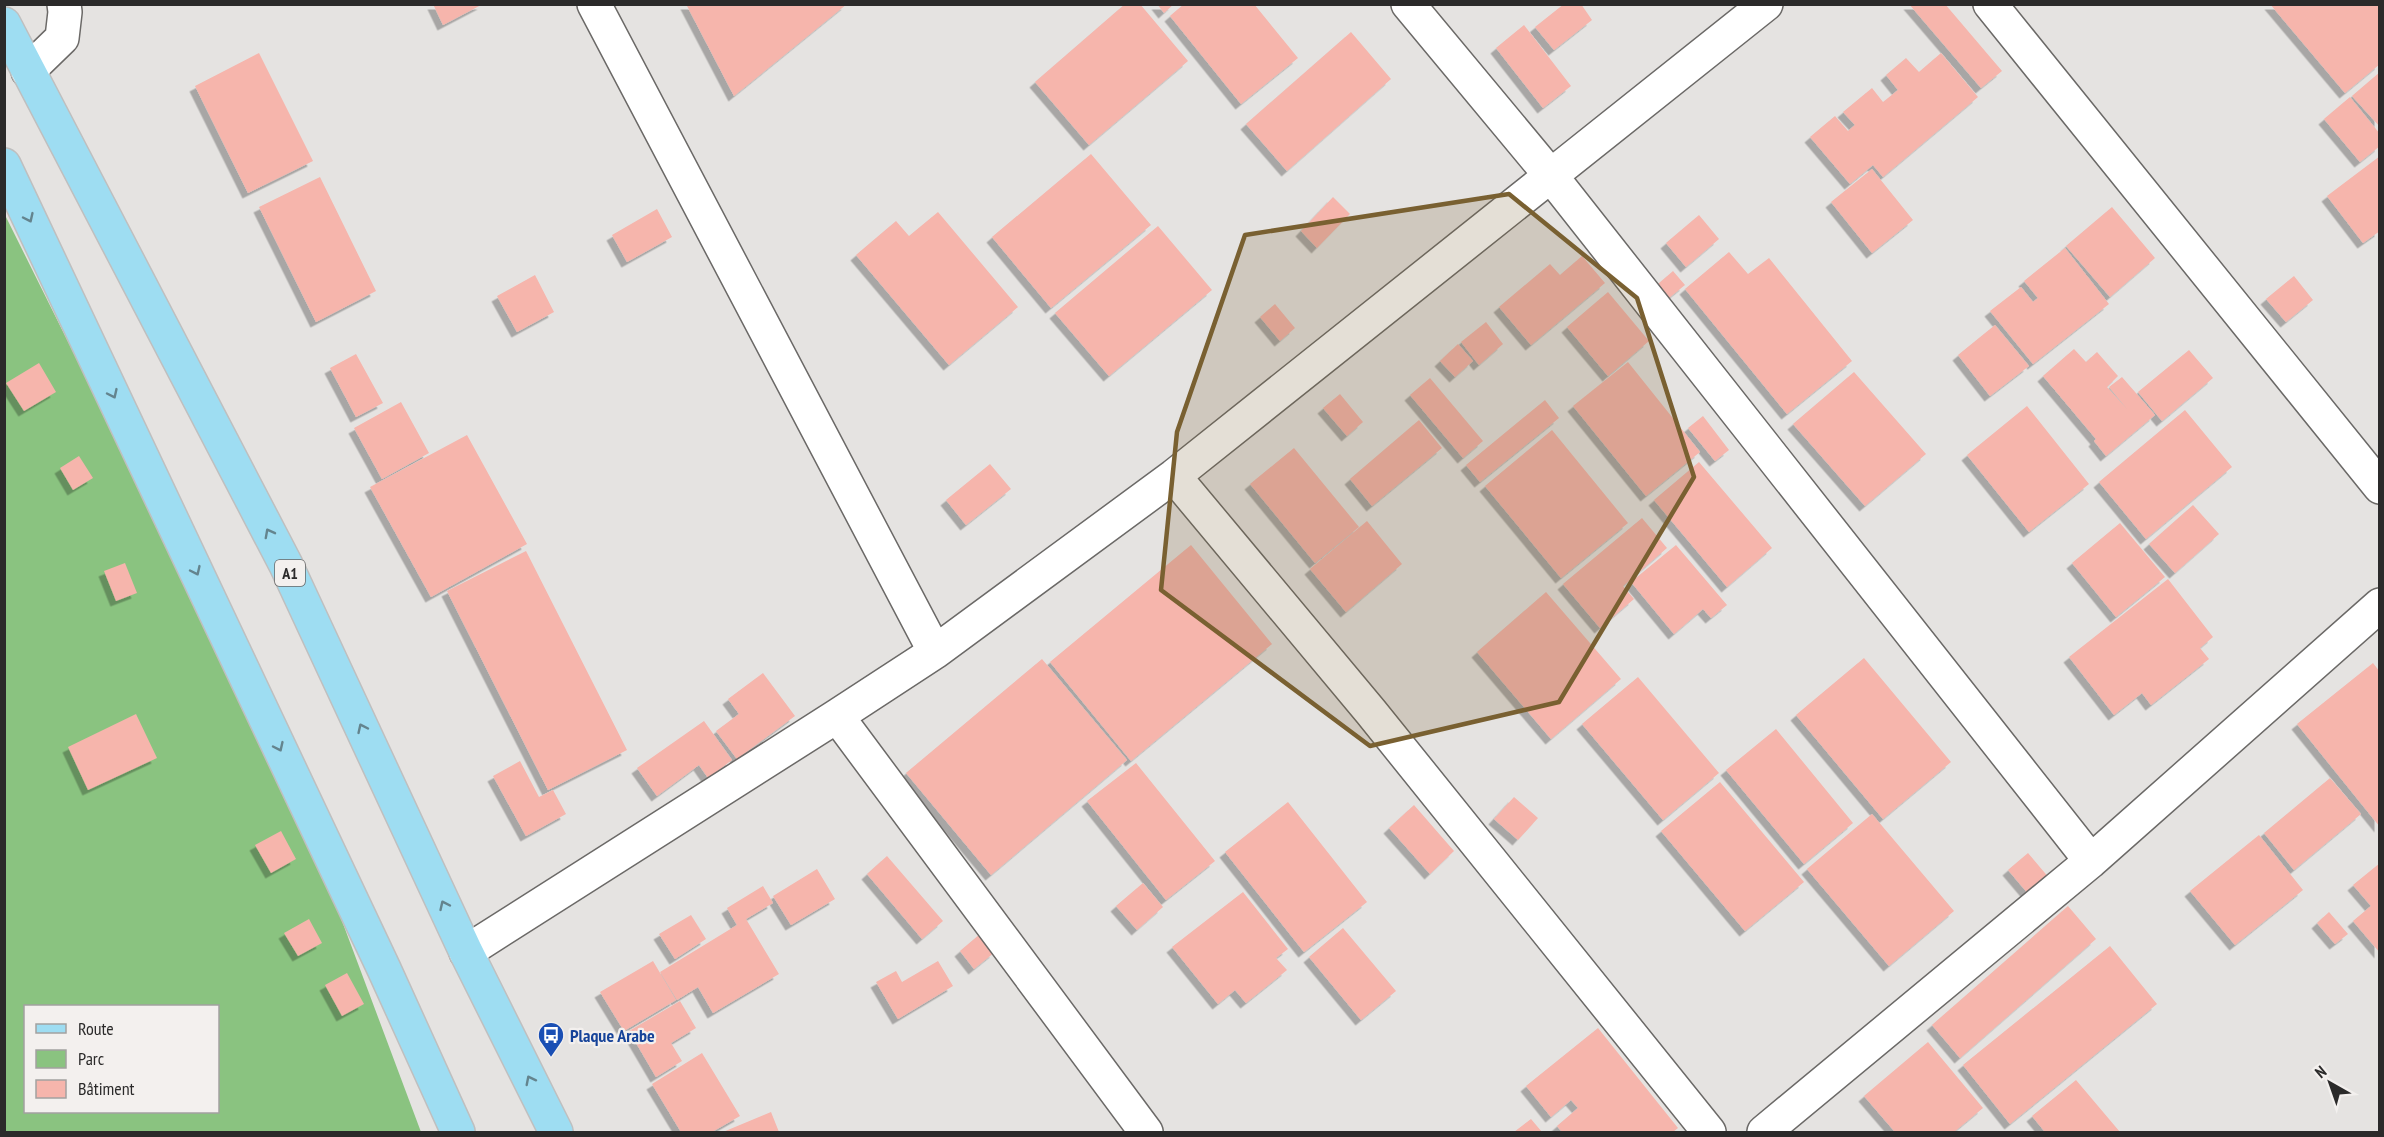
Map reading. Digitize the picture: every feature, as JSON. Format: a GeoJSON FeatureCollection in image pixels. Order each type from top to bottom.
{"type":"FeatureCollection","features":[{"type":"Feature","properties":{"kind":"main road","name":"A1"},"geometry":{"type":"LineString","coordinates":[[4,24],[286,565],[466,952],[556,1132]]}},
{"type":"Feature","properties":{"kind":"main road"},"geometry":{"type":"LineString","coordinates":[[4,165],[384,969],[458,1132]]}},
{"type":"Feature","properties":{"kind":"street"},"geometry":{"type":"LineString","coordinates":[[28,71],[62,38],[64,4]]}},
{"type":"Feature","properties":{"kind":"street"},"geometry":{"type":"LineString","coordinates":[[594,4],[935,652]]}},
{"type":"Feature","properties":{"kind":"street"},"geometry":{"type":"LineString","coordinates":[[1408,4],[1551,176],[2091,861]]}},
{"type":"Feature","properties":{"kind":"street"},"geometry":{"type":"LineString","coordinates":[[466,952],[935,652],[1174,476],[1766,4]]}},
{"type":"Feature","properties":{"kind":"street"},"geometry":{"type":"LineString","coordinates":[[1990,4],[2379,487]]}},
{"type":"Feature","properties":{"kind":"street"},"geometry":{"type":"LineString","coordinates":[[1174,476],[1371,712],[1709,1132]]}},
{"type":"Feature","properties":{"kind":"street"},"geometry":{"type":"LineString","coordinates":[[1764,1132],[2091,861],[2379,605]]}},
{"type":"Feature","properties":{"kind":"street"},"geometry":{"type":"LineString","coordinates":[[837,716],[1146,1132]]}},
{"type":"Feature","properties":{"kind":"highlighted area"},"geometry":{"type":"Polygon","coordinates":[[[1509,194],[1637,298],[1694,477],[1559,702],[1370,746],[1161,590],[1177,432],[1245,235],[1509,194]]]}},
{"type":"Feature","properties":{"kind":"green space"},"geometry":{"type":"Polygon","coordinates":[[[4,213],[299,806],[421,1132],[5,1132],[4,213]]]}},
{"type":"Feature","properties":{"kind":"building"},"geometry":{"type":"Polygon","coordinates":[[[433,4],[483,4],[443,25],[433,4]]]}},
{"type":"Feature","properties":{"kind":"building"},"geometry":{"type":"Polygon","coordinates":[[[686,4],[847,4],[734,96],[686,4]]]}},
{"type":"Feature","properties":{"kind":"building"},"geometry":{"type":"Polygon","coordinates":[[[1125,4],[1140,4],[1188,61],[1089,145],[1035,82],[1125,4]]]}},
{"type":"Feature","properties":{"kind":"building"},"geometry":{"type":"Polygon","coordinates":[[[1157,4],[1174,4],[1164,13],[1157,4]]]}},
{"type":"Feature","properties":{"kind":"building"},"geometry":{"type":"Polygon","coordinates":[[[1184,4],[1254,4],[1298,58],[1241,104],[1170,16],[1184,4]]]}},
{"type":"Feature","properties":{"kind":"building"},"geometry":{"type":"Polygon","coordinates":[[[1564,4],[1581,4],[1592,20],[1554,50],[1535,27],[1564,4]]]}},
{"type":"Feature","properties":{"kind":"building"},"geometry":{"type":"Polygon","coordinates":[[[1909,4],[1945,4],[2002,71],[1981,88],[1909,4]]]}},
{"type":"Feature","properties":{"kind":"building"},"geometry":{"type":"Polygon","coordinates":[[[2270,4],[2380,4],[2380,64],[2345,93],[2270,4]]]}},
{"type":"Feature","properties":{"kind":"building"},"geometry":{"type":"Polygon","coordinates":[[[1524,25],[1571,86],[1543,108],[1496,48],[1524,25]]]}},
{"type":"Feature","properties":{"kind":"building"},"geometry":{"type":"Polygon","coordinates":[[[1351,32],[1391,79],[1287,171],[1246,124],[1351,32]]]}},
{"type":"Feature","properties":{"kind":"building"},"geometry":{"type":"Polygon","coordinates":[[[259,53],[313,161],[248,193],[195,86],[259,53]]]}},
{"type":"Feature","properties":{"kind":"building"},"geometry":{"type":"Polygon","coordinates":[[[1941,53],[1978,97],[1883,177],[1873,165],[1850,184],[1810,137],[1835,116],[1848,131],[1855,125],[1843,112],[1872,88],[1883,102],[1898,90],[1886,75],[1906,58],[1919,72],[1941,53]]]}},
{"type":"Feature","properties":{"kind":"building"},"geometry":{"type":"Polygon","coordinates":[[[2380,72],[2380,127],[2352,96],[2380,72]]]}},
{"type":"Feature","properties":{"kind":"building"},"geometry":{"type":"Polygon","coordinates":[[[2350,97],[2380,134],[2380,146],[2360,162],[2324,119],[2350,97]]]}},
{"type":"Feature","properties":{"kind":"building"},"geometry":{"type":"Polygon","coordinates":[[[1091,154],[1151,225],[1051,308],[992,237],[1091,154]]]}},
{"type":"Feature","properties":{"kind":"building"},"geometry":{"type":"Polygon","coordinates":[[[2380,156],[2380,231],[2363,243],[2327,196],[2380,156]]]}},
{"type":"Feature","properties":{"kind":"building"},"geometry":{"type":"Polygon","coordinates":[[[1872,169],[1913,220],[1872,253],[1831,202],[1872,169]]]}},
{"type":"Feature","properties":{"kind":"building"},"geometry":{"type":"Polygon","coordinates":[[[320,177],[376,291],[316,322],[259,207],[320,177]]]}},
{"type":"Feature","properties":{"kind":"building"},"geometry":{"type":"Polygon","coordinates":[[[1333,197],[1350,214],[1317,248],[1301,231],[1333,197]]]}},
{"type":"Feature","properties":{"kind":"building"},"geometry":{"type":"Polygon","coordinates":[[[2112,207],[2155,258],[2110,297],[2066,246],[2112,207]]]}},
{"type":"Feature","properties":{"kind":"building"},"geometry":{"type":"Polygon","coordinates":[[[657,209],[672,237],[627,262],[612,235],[657,209]]]}},
{"type":"Feature","properties":{"kind":"building"},"geometry":{"type":"Polygon","coordinates":[[[938,212],[1018,307],[949,365],[856,255],[896,221],[909,236],[938,212]]]}},
{"type":"Feature","properties":{"kind":"building"},"geometry":{"type":"Polygon","coordinates":[[[1699,215],[1719,239],[1686,267],[1666,243],[1699,215]]]}},
{"type":"Feature","properties":{"kind":"building"},"geometry":{"type":"Polygon","coordinates":[[[1158,226],[1212,290],[1109,376],[1055,313],[1158,226]]]}},
{"type":"Feature","properties":{"kind":"building"},"geometry":{"type":"Polygon","coordinates":[[[2065,248],[2109,304],[2033,364],[1990,311],[2021,287],[2033,302],[2038,298],[2024,281],[2065,248]]]}},
{"type":"Feature","properties":{"kind":"building"},"geometry":{"type":"Polygon","coordinates":[[[1729,252],[1748,274],[1769,258],[1852,361],[1787,414],[1685,289],[1729,252]]]}},
{"type":"Feature","properties":{"kind":"building"},"geometry":{"type":"Polygon","coordinates":[[[1582,256],[1605,283],[1531,345],[1499,307],[1550,264],[1560,275],[1582,256]]]}},
{"type":"Feature","properties":{"kind":"building"},"geometry":{"type":"Polygon","coordinates":[[[1673,271],[1685,285],[1669,298],[1658,284],[1673,271]]]}},
{"type":"Feature","properties":{"kind":"building"},"geometry":{"type":"Polygon","coordinates":[[[535,275],[554,312],[517,332],[497,296],[535,275]]]}},
{"type":"Feature","properties":{"kind":"building"},"geometry":{"type":"Polygon","coordinates":[[[2294,276],[2313,300],[2286,322],[2266,299],[2294,276]]]}},
{"type":"Feature","properties":{"kind":"building"},"geometry":{"type":"Polygon","coordinates":[[[1608,292],[1649,341],[1608,376],[1567,327],[1608,292]]]}},
{"type":"Feature","properties":{"kind":"building"},"geometry":{"type":"Polygon","coordinates":[[[1275,304],[1295,328],[1280,341],[1260,317],[1275,304]]]}},
{"type":"Feature","properties":{"kind":"building"},"geometry":{"type":"Polygon","coordinates":[[[1486,322],[1503,344],[1479,365],[1461,342],[1486,322]]]}},
{"type":"Feature","properties":{"kind":"building"},"geometry":{"type":"Polygon","coordinates":[[[1995,325],[2029,366],[1990,396],[1958,355],[1995,325]]]}},
{"type":"Feature","properties":{"kind":"building"},"geometry":{"type":"Polygon","coordinates":[[[1458,344],[1473,361],[1455,377],[1440,361],[1458,344]]]}},
{"type":"Feature","properties":{"kind":"building"},"geometry":{"type":"Polygon","coordinates":[[[2074,349],[2086,362],[2097,352],[2118,376],[2107,387],[2127,409],[2109,387],[2122,377],[2155,415],[2106,456],[2094,441],[2096,439],[2043,376],[2074,349]]]}},
{"type":"Feature","properties":{"kind":"building"},"geometry":{"type":"Polygon","coordinates":[[[2189,350],[2213,378],[2162,421],[2138,392],[2189,350]]]}},
{"type":"Feature","properties":{"kind":"building"},"geometry":{"type":"Polygon","coordinates":[[[356,354],[383,403],[356,417],[330,368],[356,354]]]}},
{"type":"Feature","properties":{"kind":"building"},"geometry":{"type":"Polygon","coordinates":[[[1628,362],[1700,452],[1646,496],[1573,406],[1628,362]]]}},
{"type":"Feature","properties":{"kind":"building"},"geometry":{"type":"Polygon","coordinates":[[[39,363],[56,392],[24,411],[6,383],[39,363]]]}},
{"type":"Feature","properties":{"kind":"building"},"geometry":{"type":"Polygon","coordinates":[[[1854,372],[1926,454],[1865,506],[1793,424],[1854,372]]]}},
{"type":"Feature","properties":{"kind":"building"},"geometry":{"type":"Polygon","coordinates":[[[1430,378],[1483,441],[1463,458],[1410,395],[1430,378]]]}},
{"type":"Feature","properties":{"kind":"building"},"geometry":{"type":"Polygon","coordinates":[[[1340,394],[1363,422],[1347,436],[1323,408],[1340,394]]]}},
{"type":"Feature","properties":{"kind":"building"},"geometry":{"type":"Polygon","coordinates":[[[1545,400],[1559,418],[1480,482],[1466,465],[1545,400]]]}},
{"type":"Feature","properties":{"kind":"building"},"geometry":{"type":"Polygon","coordinates":[[[401,402],[429,453],[382,479],[354,428],[401,402]]]}},
{"type":"Feature","properties":{"kind":"building"},"geometry":{"type":"Polygon","coordinates":[[[2027,406],[2089,484],[2029,532],[1967,455],[2027,406]]]}},
{"type":"Feature","properties":{"kind":"building"},"geometry":{"type":"Polygon","coordinates":[[[2185,410],[2232,467],[2146,539],[2099,482],[2185,410]]]}},
{"type":"Feature","properties":{"kind":"building"},"geometry":{"type":"Polygon","coordinates":[[[1703,416],[1729,450],[1715,461],[1688,428],[1703,416]]]}},
{"type":"Feature","properties":{"kind":"building"},"geometry":{"type":"Polygon","coordinates":[[[1419,420],[1442,448],[1372,506],[1350,479],[1419,420]]]}},
{"type":"Feature","properties":{"kind":"building"},"geometry":{"type":"Polygon","coordinates":[[[1552,430],[1628,523],[1561,578],[1485,486],[1552,430]]]}},
{"type":"Feature","properties":{"kind":"building"},"geometry":{"type":"Polygon","coordinates":[[[467,435],[527,544],[431,597],[370,487],[467,435]]]}},
{"type":"Feature","properties":{"kind":"building"},"geometry":{"type":"Polygon","coordinates":[[[1294,448],[1359,527],[1315,563],[1250,484],[1294,448]]]}},
{"type":"Feature","properties":{"kind":"building"},"geometry":{"type":"Polygon","coordinates":[[[79,456],[93,478],[73,490],[60,468],[79,456]]]}},
{"type":"Feature","properties":{"kind":"building"},"geometry":{"type":"Polygon","coordinates":[[[1699,462],[1772,548],[1727,587],[1654,500],[1699,462]]]}},
{"type":"Feature","properties":{"kind":"building"},"geometry":{"type":"Polygon","coordinates":[[[990,464],[1011,489],[966,525],[946,500],[990,464]]]}},
{"type":"Feature","properties":{"kind":"building"},"geometry":{"type":"Polygon","coordinates":[[[2193,505],[2219,534],[2175,573],[2149,544],[2193,505]]]}},
{"type":"Feature","properties":{"kind":"building"},"geometry":{"type":"Polygon","coordinates":[[[1642,518],[1667,548],[1623,586],[1634,599],[1600,628],[1563,584],[1642,518]]]}},
{"type":"Feature","properties":{"kind":"building"},"geometry":{"type":"Polygon","coordinates":[[[1367,521],[1402,564],[1346,612],[1310,569],[1367,521]]]}},
{"type":"Feature","properties":{"kind":"building"},"geometry":{"type":"Polygon","coordinates":[[[2120,523],[2165,577],[2116,617],[2072,563],[2120,523]]]}},
{"type":"Feature","properties":{"kind":"building"},"geometry":{"type":"Polygon","coordinates":[[[1191,545],[1272,644],[1131,761],[1050,662],[1191,545]]]}},
{"type":"Feature","properties":{"kind":"building"},"geometry":{"type":"Polygon","coordinates":[[[1676,545],[1727,605],[1711,618],[1703,609],[1674,634],[1631,582],[1676,545]]]}},
{"type":"Feature","properties":{"kind":"building"},"geometry":{"type":"Polygon","coordinates":[[[526,551],[627,750],[548,790],[447,591],[526,551]]]}},
{"type":"Feature","properties":{"kind":"building"},"geometry":{"type":"Polygon","coordinates":[[[125,563],[137,593],[116,601],[104,571],[125,563]]]}},
{"type":"Feature","properties":{"kind":"building"},"geometry":{"type":"Polygon","coordinates":[[[2168,579],[2213,637],[2200,648],[2209,659],[2151,705],[2142,693],[2114,715],[2069,657],[2168,579]]]}},
{"type":"Feature","properties":{"kind":"building"},"geometry":{"type":"Polygon","coordinates":[[[1546,592],[1621,679],[1551,739],[1477,652],[1546,592]]]}},
{"type":"Feature","properties":{"kind":"building"},"geometry":{"type":"Polygon","coordinates":[[[1864,658],[1951,762],[1883,819],[1796,715],[1864,658]]]}},
{"type":"Feature","properties":{"kind":"building"},"geometry":{"type":"Polygon","coordinates":[[[1042,659],[1127,760],[991,875],[906,773],[1042,659]]]}},
{"type":"Feature","properties":{"kind":"building"},"geometry":{"type":"Polygon","coordinates":[[[2373,663],[2380,672],[2380,827],[2297,724],[2373,663]]]}},
{"type":"Feature","properties":{"kind":"building"},"geometry":{"type":"Polygon","coordinates":[[[763,673],[795,716],[737,759],[716,731],[739,714],[728,699],[763,673]]]}},
{"type":"Feature","properties":{"kind":"building"},"geometry":{"type":"Polygon","coordinates":[[[1638,677],[1719,773],[1663,820],[1582,724],[1638,677]]]}},
{"type":"Feature","properties":{"kind":"building"},"geometry":{"type":"Polygon","coordinates":[[[136,714],[157,758],[88,790],[68,747],[136,714]]]}},
{"type":"Feature","properties":{"kind":"building"},"geometry":{"type":"Polygon","coordinates":[[[704,721],[732,760],[708,778],[699,765],[657,796],[637,768],[704,721]]]}},
{"type":"Feature","properties":{"kind":"building"},"geometry":{"type":"Polygon","coordinates":[[[1776,729],[1853,823],[1804,864],[1726,770],[1776,729]]]}},
{"type":"Feature","properties":{"kind":"building"},"geometry":{"type":"Polygon","coordinates":[[[520,761],[539,797],[553,790],[566,814],[526,836],[493,776],[520,761]]]}},
{"type":"Feature","properties":{"kind":"building"},"geometry":{"type":"Polygon","coordinates":[[[1136,763],[1215,861],[1166,900],[1087,801],[1136,763]]]}},
{"type":"Feature","properties":{"kind":"building"},"geometry":{"type":"Polygon","coordinates":[[[2330,778],[2361,814],[2294,870],[2264,833],[2330,778]]]}},
{"type":"Feature","properties":{"kind":"building"},"geometry":{"type":"Polygon","coordinates":[[[1720,782],[1804,882],[1745,931],[1661,831],[1720,782]]]}},
{"type":"Feature","properties":{"kind":"building"},"geometry":{"type":"Polygon","coordinates":[[[1514,797],[1538,818],[1518,840],[1494,819],[1514,797]]]}},
{"type":"Feature","properties":{"kind":"building"},"geometry":{"type":"Polygon","coordinates":[[[1288,802],[1367,902],[1304,952],[1225,852],[1288,802]]]}},
{"type":"Feature","properties":{"kind":"building"},"geometry":{"type":"Polygon","coordinates":[[[1414,805],[1454,851],[1430,874],[1389,828],[1414,805]]]}},
{"type":"Feature","properties":{"kind":"building"},"geometry":{"type":"Polygon","coordinates":[[[1872,814],[1954,911],[1889,966],[1807,869],[1872,814]]]}},
{"type":"Feature","properties":{"kind":"building"},"geometry":{"type":"Polygon","coordinates":[[[281,831],[296,859],[271,873],[255,845],[281,831]]]}},
{"type":"Feature","properties":{"kind":"building"},"geometry":{"type":"Polygon","coordinates":[[[2259,835],[2303,890],[2235,945],[2190,891],[2259,835]]]}},
{"type":"Feature","properties":{"kind":"building"},"geometry":{"type":"Polygon","coordinates":[[[2028,853],[2050,879],[2030,896],[2008,870],[2028,853]]]}},
{"type":"Feature","properties":{"kind":"building"},"geometry":{"type":"Polygon","coordinates":[[[887,856],[943,921],[922,939],[867,874],[887,856]]]}},
{"type":"Feature","properties":{"kind":"building"},"geometry":{"type":"Polygon","coordinates":[[[2380,863],[2380,953],[2353,921],[2371,906],[2353,885],[2380,863]]]}},
{"type":"Feature","properties":{"kind":"building"},"geometry":{"type":"Polygon","coordinates":[[[817,869],[835,899],[791,925],[773,896],[817,869]]]}},
{"type":"Feature","properties":{"kind":"building"},"geometry":{"type":"Polygon","coordinates":[[[1143,883],[1163,907],[1137,930],[1116,906],[1143,883]]]}},
{"type":"Feature","properties":{"kind":"building"},"geometry":{"type":"Polygon","coordinates":[[[763,886],[773,903],[746,919],[779,974],[713,1013],[698,987],[677,1000],[660,972],[737,925],[727,908],[763,886]]]}},
{"type":"Feature","properties":{"kind":"building"},"geometry":{"type":"Polygon","coordinates":[[[1243,892],[1288,949],[1276,958],[1287,970],[1246,1003],[1235,990],[1218,1004],[1172,947],[1243,892]]]}},
{"type":"Feature","properties":{"kind":"building"},"geometry":{"type":"Polygon","coordinates":[[[2068,906],[2096,939],[1960,1058],[1932,1025],[2068,906]]]}},
{"type":"Feature","properties":{"kind":"building"},"geometry":{"type":"Polygon","coordinates":[[[2329,912],[2348,934],[2335,944],[2317,923],[2329,912]]]}},
{"type":"Feature","properties":{"kind":"building"},"geometry":{"type":"Polygon","coordinates":[[[691,915],[706,939],[675,959],[659,934],[691,915]]]}},
{"type":"Feature","properties":{"kind":"building"},"geometry":{"type":"Polygon","coordinates":[[[309,919],[322,943],[298,956],[284,933],[309,919]]]}},
{"type":"Feature","properties":{"kind":"building"},"geometry":{"type":"Polygon","coordinates":[[[1343,928],[1396,991],[1361,1020],[1309,957],[1343,928]]]}},
{"type":"Feature","properties":{"kind":"building"},"geometry":{"type":"Polygon","coordinates":[[[980,934],[995,952],[974,969],[960,951],[980,934]]]}},
{"type":"Feature","properties":{"kind":"building"},"geometry":{"type":"Polygon","coordinates":[[[2110,946],[2157,1004],[2010,1124],[1963,1065],[2110,946]]]}},
{"type":"Feature","properties":{"kind":"building"},"geometry":{"type":"Polygon","coordinates":[[[653,961],[676,1000],[624,1031],[600,992],[653,961]]]}},
{"type":"Feature","properties":{"kind":"building"},"geometry":{"type":"Polygon","coordinates":[[[938,961],[953,986],[898,1019],[876,982],[896,971],[902,982],[938,961]]]}},
{"type":"Feature","properties":{"kind":"building"},"geometry":{"type":"Polygon","coordinates":[[[347,973],[364,1004],[342,1016],[325,985],[347,973]]]}},
{"type":"Feature","properties":{"kind":"building"},"geometry":{"type":"Polygon","coordinates":[[[680,1001],[696,1028],[671,1043],[682,1061],[656,1077],[629,1031],[680,1001]]]}},
{"type":"Feature","properties":{"kind":"building"},"geometry":{"type":"Polygon","coordinates":[[[1598,1028],[1678,1128],[1673,1132],[1562,1132],[1557,1126],[1578,1108],[1571,1100],[1551,1117],[1526,1086],[1598,1028]]]}},
{"type":"Feature","properties":{"kind":"building"},"geometry":{"type":"Polygon","coordinates":[[[1928,1042],[1983,1108],[1954,1132],[1895,1132],[1864,1096],[1928,1042]]]}},
{"type":"Feature","properties":{"kind":"building"},"geometry":{"type":"Polygon","coordinates":[[[702,1053],[740,1116],[712,1132],[681,1132],[652,1084],[702,1053]]]}},
{"type":"Feature","properties":{"kind":"building"},"geometry":{"type":"Polygon","coordinates":[[[2076,1080],[2120,1132],[2045,1132],[2032,1116],[2076,1080]]]}},
{"type":"Feature","properties":{"kind":"building"},"geometry":{"type":"Polygon","coordinates":[[[771,1112],[779,1132],[723,1132],[771,1112]]]}},
{"type":"Feature","properties":{"kind":"building"},"geometry":{"type":"Polygon","coordinates":[[[1531,1119],[1542,1132],[1514,1132],[1531,1119]]]}},
{"type":"Feature","properties":{"kind":"place","name":"Plaque Arabe"},"geometry":{"type":"Point","coordinates":[551,1058]}}]}
